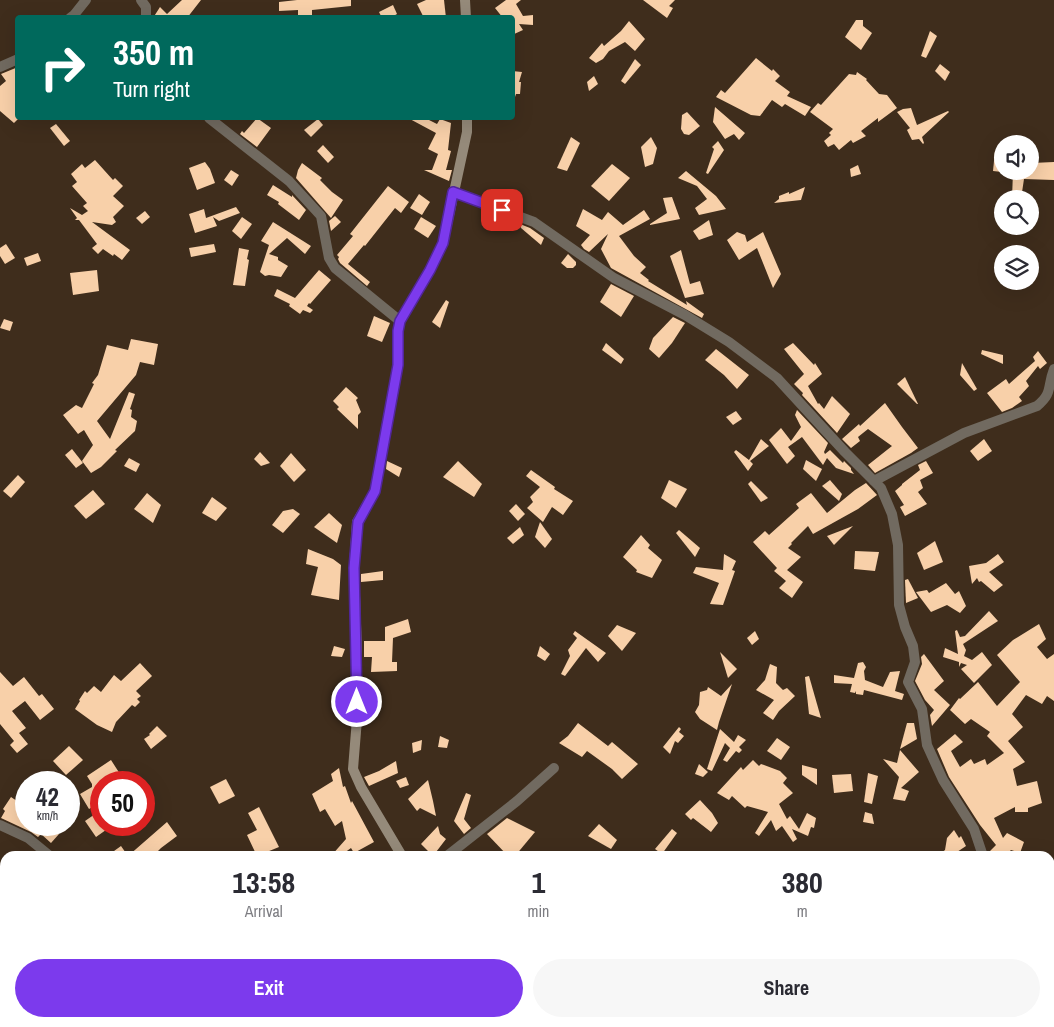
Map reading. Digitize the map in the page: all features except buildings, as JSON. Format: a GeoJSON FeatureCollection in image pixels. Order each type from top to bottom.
{"type":"FeatureCollection","features":[{"type":"Feature","properties":{"kind":"main road"},"geometry":{"type":"LineString","coordinates":[[464,0],[466,15]]}},
{"type":"Feature","properties":{"kind":"main road"},"geometry":{"type":"LineString","coordinates":[[399,851],[361,787],[353,769],[357,718],[354,568],[358,522],[375,491],[398,365],[398,331],[400,321],[430,270],[443,243],[467,120]]}},
{"type":"Feature","properties":{"kind":"street"},"geometry":{"type":"LineString","coordinates":[[74,15],[86,0]]}},
{"type":"Feature","properties":{"kind":"street"},"geometry":{"type":"LineString","coordinates":[[141,0],[146,7],[146,15]]}},
{"type":"Feature","properties":{"kind":"street"},"geometry":{"type":"LineString","coordinates":[[0,67],[15,60]]}},
{"type":"Feature","properties":{"kind":"street"},"geometry":{"type":"LineString","coordinates":[[211,120],[296,188],[320,216],[329,258],[335,268],[400,321]]}},
{"type":"Feature","properties":{"kind":"street"},"geometry":{"type":"LineString","coordinates":[[453,192],[534,222],[614,278],[685,315],[730,342],[777,378],[881,488],[892,514],[898,545],[897,585],[899,604],[905,628],[913,646],[915,662],[908,682],[922,709],[926,745],[943,780],[974,829],[981,851]]}},
{"type":"Feature","properties":{"kind":"street"},"geometry":{"type":"LineString","coordinates":[[874,481],[964,433],[1037,406],[1046,399],[1050,391],[1049,381],[1054,369]]}},
{"type":"Feature","properties":{"kind":"street"},"geometry":{"type":"LineString","coordinates":[[453,851],[517,801],[554,768]]}},
{"type":"Feature","properties":{"kind":"street"},"geometry":{"type":"LineString","coordinates":[[0,826],[28,838],[44,851]]}},
{"type":"Feature","properties":{"kind":"route"},"geometry":{"type":"LineString","coordinates":[[357,702],[354,568],[358,522],[375,491],[398,365],[398,331],[400,321],[430,270],[443,243],[453,192],[502,210]]}}]}
